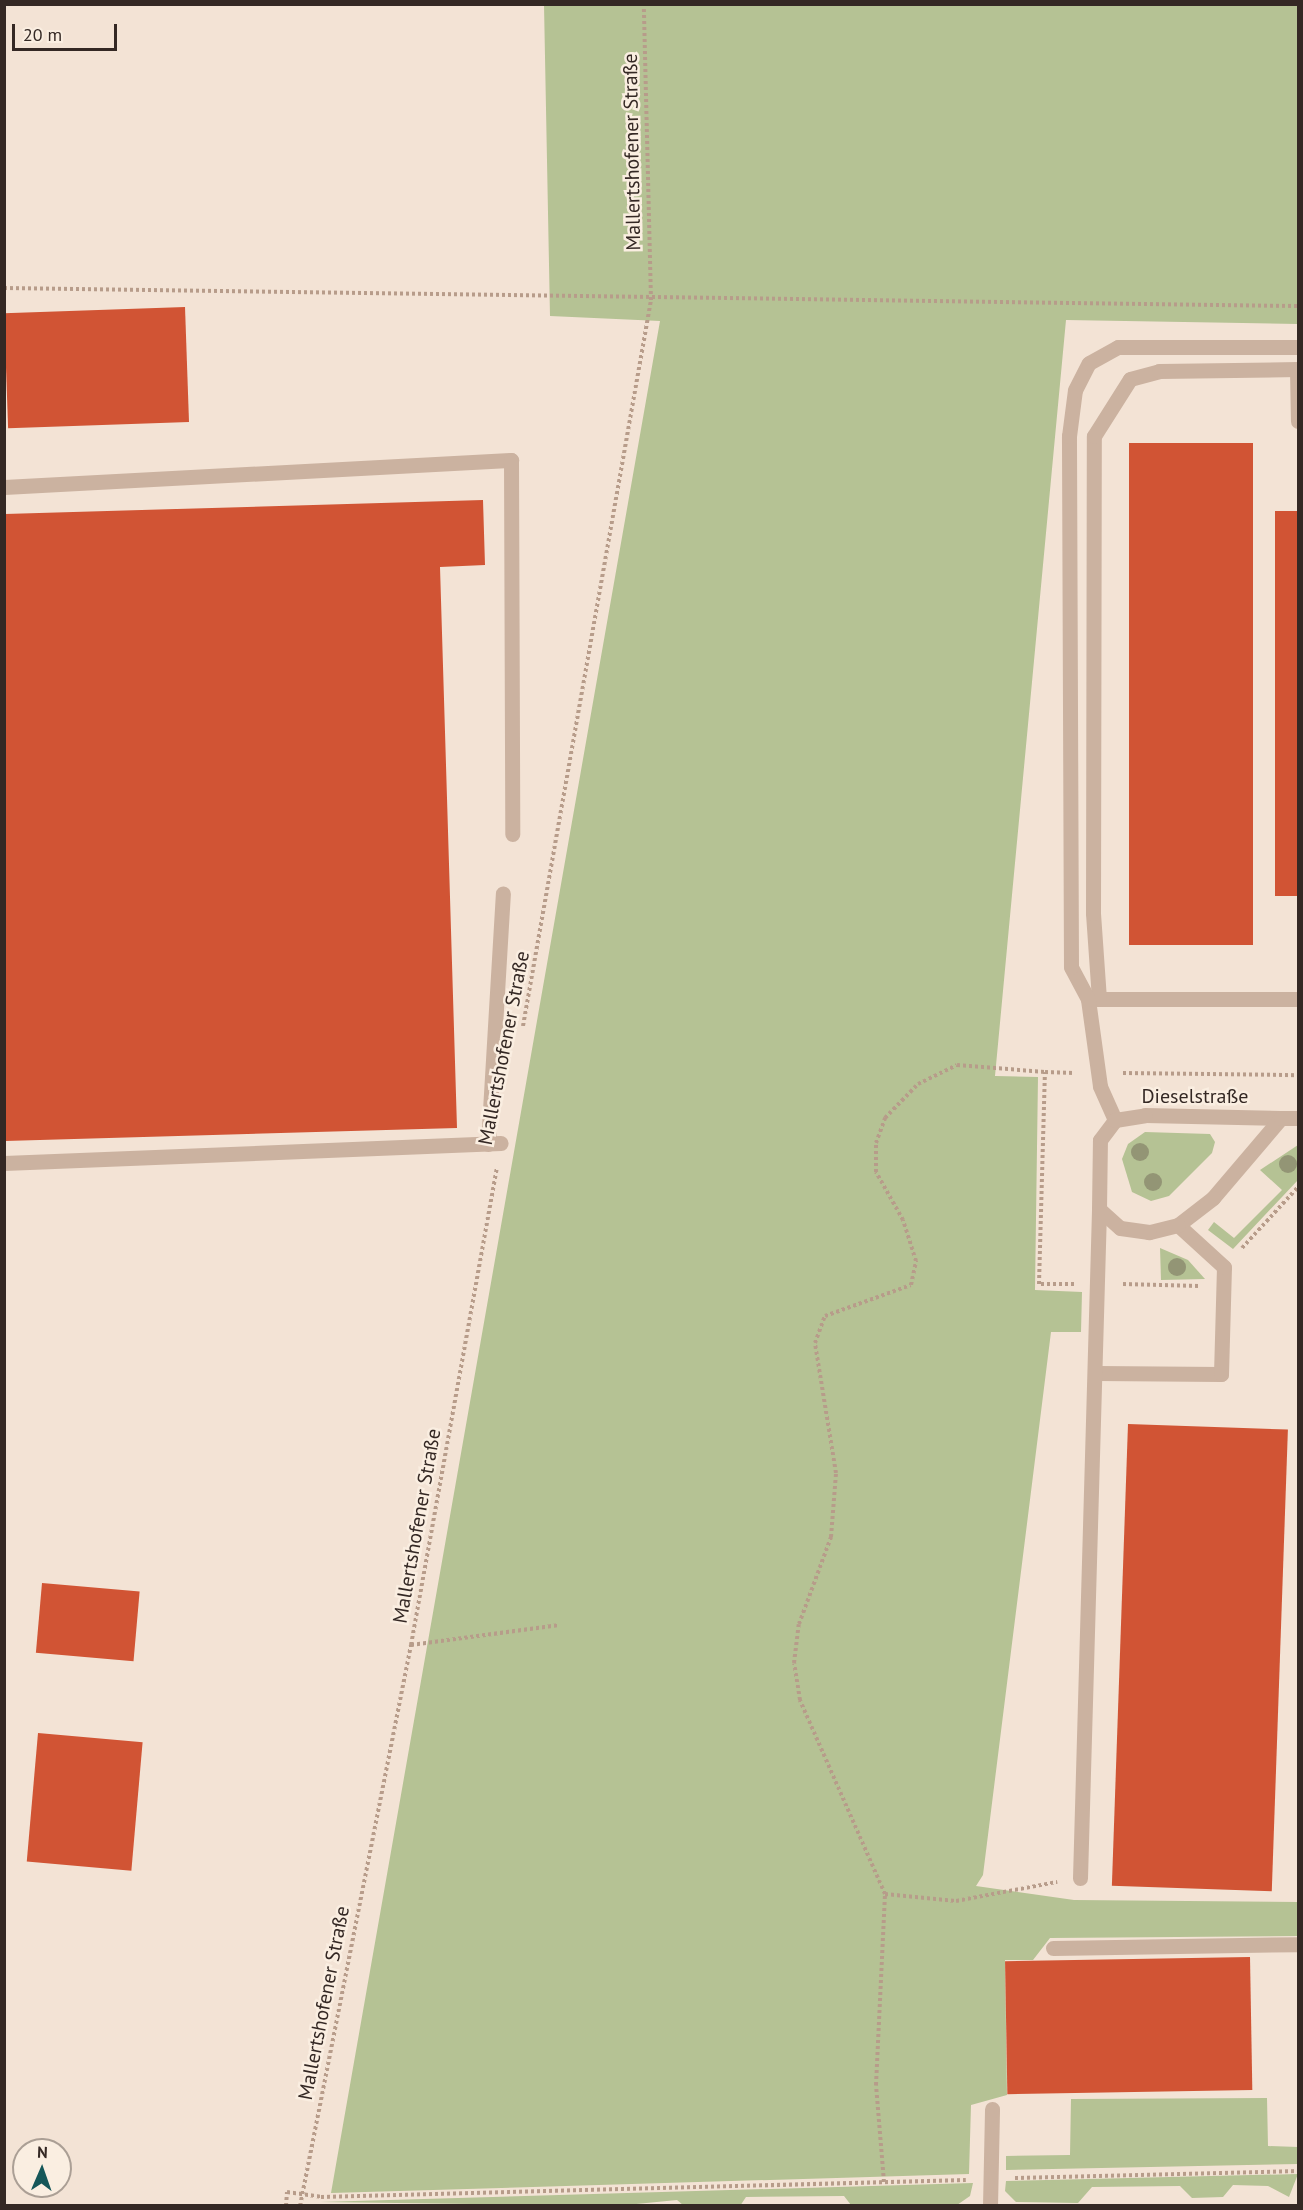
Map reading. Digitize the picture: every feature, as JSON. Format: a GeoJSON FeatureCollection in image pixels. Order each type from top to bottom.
{"type":"FeatureCollection","features":[{"type":"Feature","properties":{"kind":"street"},"geometry":{"type":"LineString","coordinates":[[1094,999],[1071,967],[1069,436],[1074,390],[1089,363],[1118,347],[1299,347]]}},
{"type":"Feature","properties":{"kind":"street"},"geometry":{"type":"LineString","coordinates":[[1115,1120],[1098,1073],[1094,999],[1094,436],[1130,379],[1159,371],[1298,369],[1299,421]]}},
{"type":"Feature","properties":{"kind":"street"},"geometry":{"type":"LineString","coordinates":[[4,487],[511,460],[512,834]]}},
{"type":"Feature","properties":{"kind":"street"},"geometry":{"type":"LineString","coordinates":[[4,1163],[495,1144],[503,893]]}},
{"type":"Feature","properties":{"kind":"street"},"geometry":{"type":"LineString","coordinates":[[1094,999],[1299,999]]}},
{"type":"Feature","properties":{"kind":"street","name":"Dieselstraße"},"geometry":{"type":"LineString","coordinates":[[1080,1878],[1097,1372],[1100,1140],[1115,1120],[1145,1115],[1299,1118]]}},
{"type":"Feature","properties":{"kind":"street"},"geometry":{"type":"LineString","coordinates":[[1099,1209],[1120,1228],[1149,1232],[1178,1225],[1213,1198],[1281,1118]]}},
{"type":"Feature","properties":{"kind":"street"},"geometry":{"type":"LineString","coordinates":[[1097,1372],[1221,1374],[1224,1267],[1178,1225]]}},
{"type":"Feature","properties":{"kind":"street"},"geometry":{"type":"LineString","coordinates":[[1053,1948],[1299,1944]]}},
{"type":"Feature","properties":{"kind":"street"},"geometry":{"type":"LineString","coordinates":[[990,2205],[992,2109]]}},
{"type":"Feature","properties":{"kind":"path","name":"Mallertshofener Straße"},"geometry":{"type":"LineString","coordinates":[[521,1038],[556,850],[613,495],[651,300],[644,4]]}},
{"type":"Feature","properties":{"kind":"path"},"geometry":{"type":"LineString","coordinates":[[4,288],[651,300],[1299,306]]}},
{"type":"Feature","properties":{"kind":"path"},"geometry":{"type":"LineString","coordinates":[[884,2182],[876,2085],[885,1894],[800,1700],[794,1663],[799,1624],[831,1538],[836,1473],[815,1343],[825,1316],[911,1285],[916,1261],[903,1220],[876,1172],[885,1118],[918,1084],[957,1065],[1045,1072],[1299,1075]]}},
{"type":"Feature","properties":{"kind":"path"},"geometry":{"type":"LineString","coordinates":[[1045,1072],[1039,1284],[1206,1286],[1299,1188]]}},
{"type":"Feature","properties":{"kind":"path","name":"Mallertshofener Straße"},"geometry":{"type":"LineString","coordinates":[[300,2205],[300,2194],[411,1644],[495,1144]]}},
{"type":"Feature","properties":{"kind":"path"},"geometry":{"type":"LineString","coordinates":[[411,1644],[558,1625]]}},
{"type":"Feature","properties":{"kind":"path"},"geometry":{"type":"LineString","coordinates":[[885,1894],[956,1901],[1080,1878]]}},
{"type":"Feature","properties":{"kind":"path"},"geometry":{"type":"LineString","coordinates":[[286,2205],[287,2192],[300,2194],[884,2182],[1299,2171]]}},
{"type":"Feature","properties":{"kind":"green space"},"geometry":{"type":"Polygon","coordinates":[[[544,5],[1298,5],[1298,324],[1066,320],[995,1076],[1038,1077],[1035,1290],[1082,1292],[1081,1332],[1051,1332],[983,1875],[976,1886],[1074,1900],[1298,1902],[1298,1936],[1050,1938],[1033,1960],[1005,1960],[1007,2095],[971,2105],[969,2174],[331,2193],[660,321],[550,316],[544,5]]]}},
{"type":"Feature","properties":{"kind":"green space"},"geometry":{"type":"Polygon","coordinates":[[[1145,1132],[1210,1134],[1215,1142],[1212,1153],[1169,1196],[1151,1201],[1132,1192],[1122,1159],[1128,1144],[1145,1132]]]}},
{"type":"Feature","properties":{"kind":"green space"},"geometry":{"type":"Polygon","coordinates":[[[1298,1145],[1298,1180],[1233,1249],[1208,1230],[1214,1222],[1234,1238],[1282,1190],[1260,1170],[1298,1145]]]}},
{"type":"Feature","properties":{"kind":"green space"},"geometry":{"type":"Polygon","coordinates":[[[1160,1248],[1188,1260],[1205,1279],[1161,1280],[1160,1248]]]}},
{"type":"Feature","properties":{"kind":"green space"},"geometry":{"type":"Polygon","coordinates":[[[1267,2098],[1268,2146],[1298,2147],[1298,2164],[1006,2170],[1006,2156],[1070,2155],[1071,2099],[1267,2098]]]}},
{"type":"Feature","properties":{"kind":"green space"},"geometry":{"type":"Polygon","coordinates":[[[1298,2174],[1289,2197],[1268,2186],[1233,2185],[1223,2197],[1192,2198],[1180,2186],[1092,2187],[1078,2203],[1016,2202],[1005,2191],[1006,2181],[1298,2174]]]}},
{"type":"Feature","properties":{"kind":"green space"},"geometry":{"type":"Polygon","coordinates":[[[973,2183],[970,2196],[957,2205],[851,2205],[844,2196],[746,2197],[740,2206],[683,2205],[677,2200],[616,2206],[320,2202],[973,2183]]]}},
{"type":"Feature","properties":{"kind":"building"},"geometry":{"type":"Polygon","coordinates":[[[185,307],[189,422],[8,428],[4,313],[185,307]]]}},
{"type":"Feature","properties":{"kind":"building"},"geometry":{"type":"Polygon","coordinates":[[[1129,443],[1253,443],[1253,945],[1129,945],[1129,443]]]}},
{"type":"Feature","properties":{"kind":"building"},"geometry":{"type":"Polygon","coordinates":[[[483,500],[485,565],[440,567],[457,1128],[5,1141],[5,514],[483,500]]]}},
{"type":"Feature","properties":{"kind":"building"},"geometry":{"type":"Polygon","coordinates":[[[1275,511],[1298,511],[1298,896],[1275,896],[1275,511]]]}},
{"type":"Feature","properties":{"kind":"building"},"geometry":{"type":"Polygon","coordinates":[[[1128,1424],[1288,1430],[1272,1891],[1112,1886],[1128,1424]]]}},
{"type":"Feature","properties":{"kind":"building"},"geometry":{"type":"Polygon","coordinates":[[[42,1583],[140,1592],[134,1661],[36,1653],[42,1583]]]}},
{"type":"Feature","properties":{"kind":"building"},"geometry":{"type":"Polygon","coordinates":[[[38,1733],[143,1742],[131,1871],[27,1862],[38,1733]]]}},
{"type":"Feature","properties":{"kind":"building"},"geometry":{"type":"Polygon","coordinates":[[[1250,1957],[1252,2090],[1007,2094],[1005,1961],[1250,1957]]]}}]}
